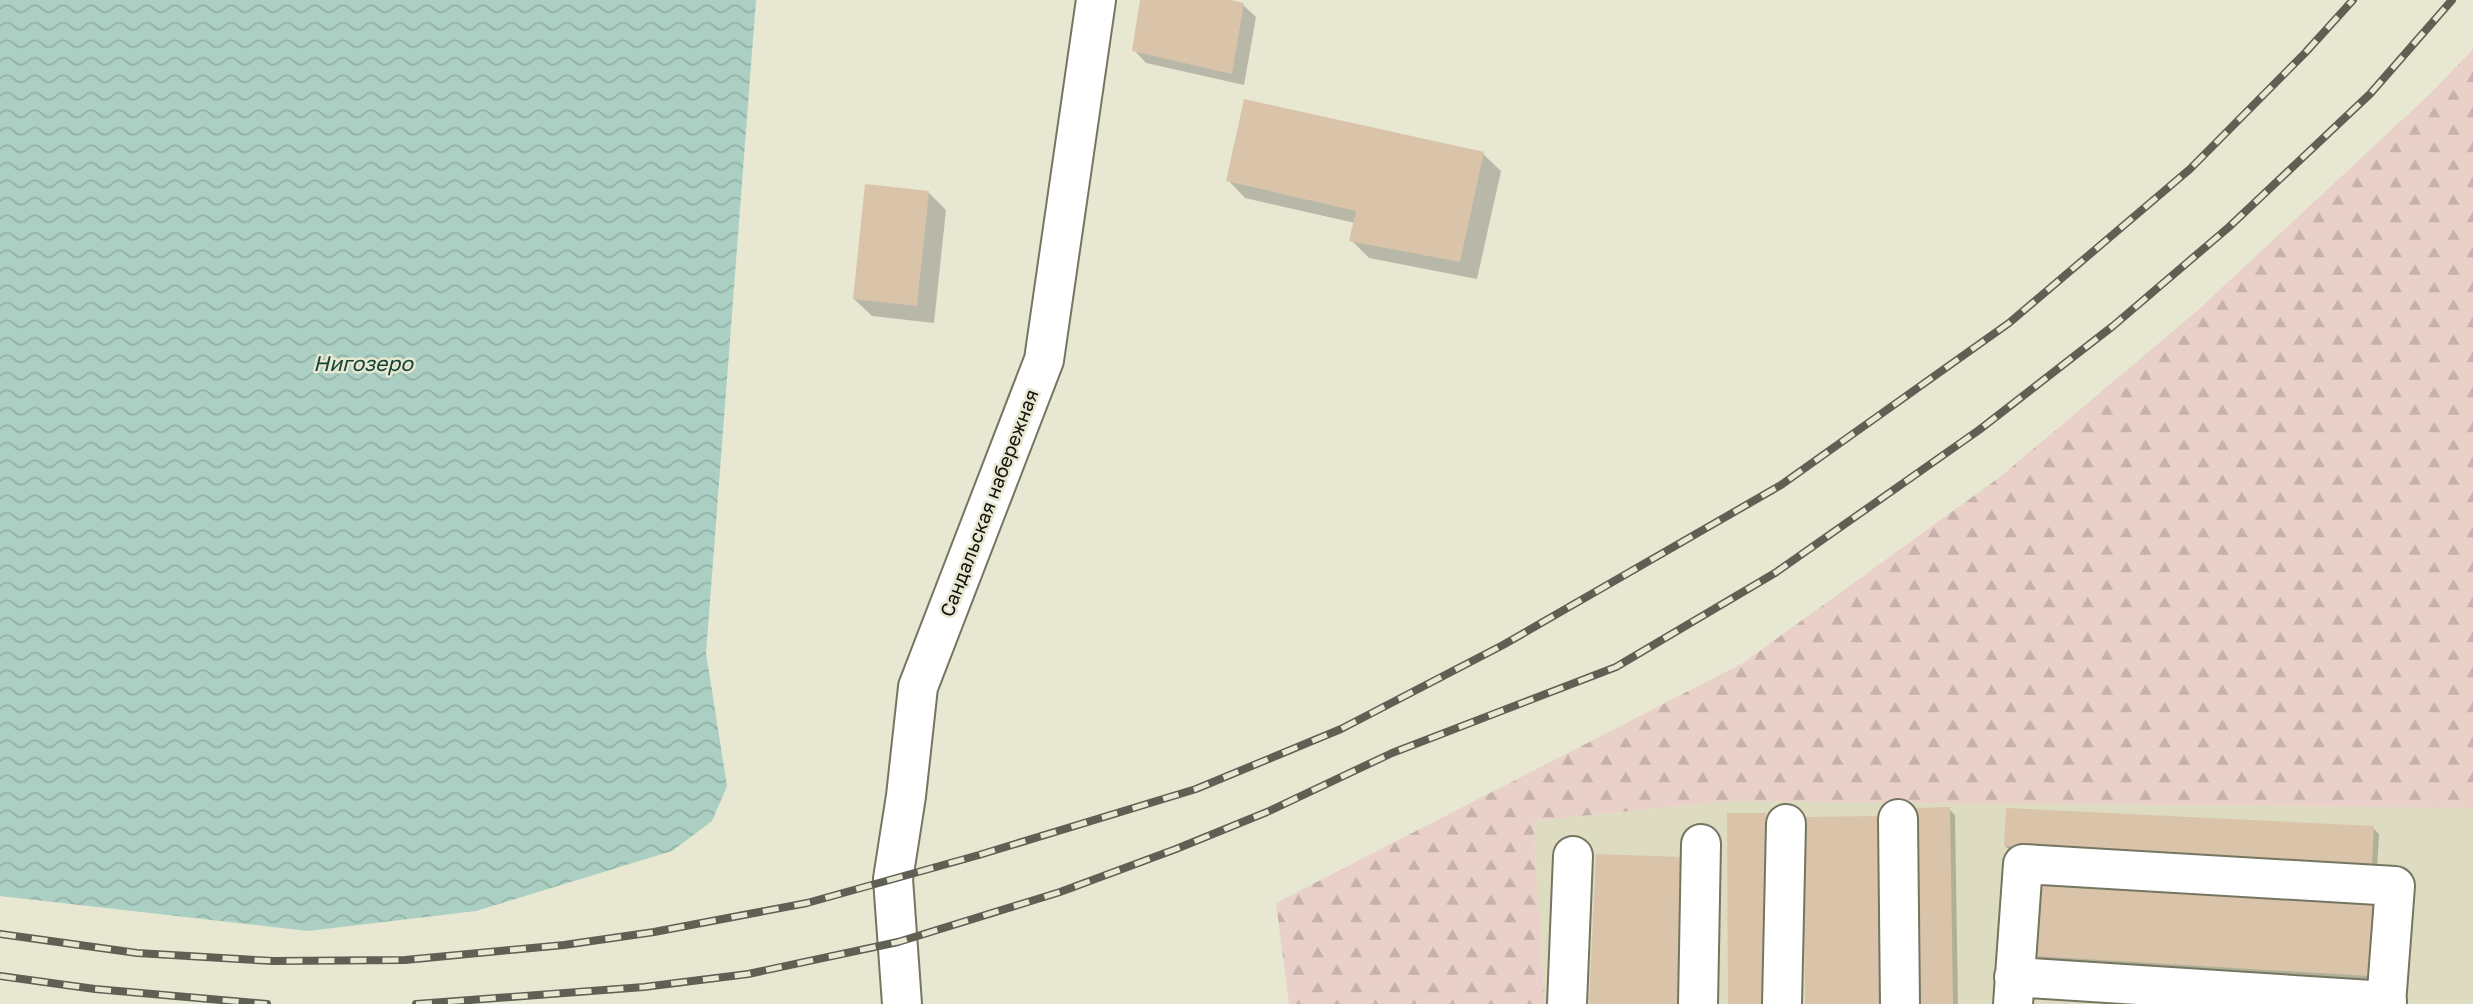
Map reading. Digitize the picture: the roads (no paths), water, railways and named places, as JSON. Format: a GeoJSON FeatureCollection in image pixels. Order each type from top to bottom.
{"type":"FeatureCollection","features":[{"type":"Feature","properties":{"kind":"street","name":"Сандальская набережная"},"geometry":{"type":"LineString","coordinates":[[902,1004],[893,879],[906,796],[918,687],[1044,360],[1096,0]]}},
{"type":"Feature","properties":{"kind":"street"},"geometry":{"type":"LineString","coordinates":[[1898,819],[1900,1004]]}},
{"type":"Feature","properties":{"kind":"street"},"geometry":{"type":"LineString","coordinates":[[1782,1004],[1786,824]]}},
{"type":"Feature","properties":{"kind":"street"},"geometry":{"type":"LineString","coordinates":[[1698,1004],[1701,845]]}},
{"type":"Feature","properties":{"kind":"street"},"geometry":{"type":"LineString","coordinates":[[1567,1004],[1573,856]]}},
{"type":"Feature","properties":{"kind":"street"},"geometry":{"type":"LineString","coordinates":[[2023,864],[2395,886],[2387,1002],[2013,991],[2023,864]]}},
{"type":"Feature","properties":{"kind":"water","name":"Нигозеро"},"geometry":{"type":"Polygon","coordinates":[[[0,0],[756,0],[706,653],[727,786],[712,821],[672,851],[476,911],[308,931],[0,896],[0,0]]]}},
{"type":"Feature","properties":{"kind":"railway"},"geometry":{"type":"LineString","coordinates":[[0,934],[137,953],[273,961],[405,960],[564,945],[654,932],[807,903],[979,855],[1196,789],[1341,729],[1503,645],[1781,485],[2009,323],[2190,169],[2305,53],[2353,0]]}},
{"type":"Feature","properties":{"kind":"railway"},"geometry":{"type":"LineString","coordinates":[[416,1004],[644,987],[748,974],[898,942],[1060,892],[1176,849],[1267,812],[1392,753],[1616,667],[1775,573],[1979,430],[2113,326],[2229,227],[2370,94],[2452,0]]}},
{"type":"Feature","properties":{"kind":"railway"},"geometry":{"type":"LineString","coordinates":[[0,976],[95,989],[267,1004]]}}]}
